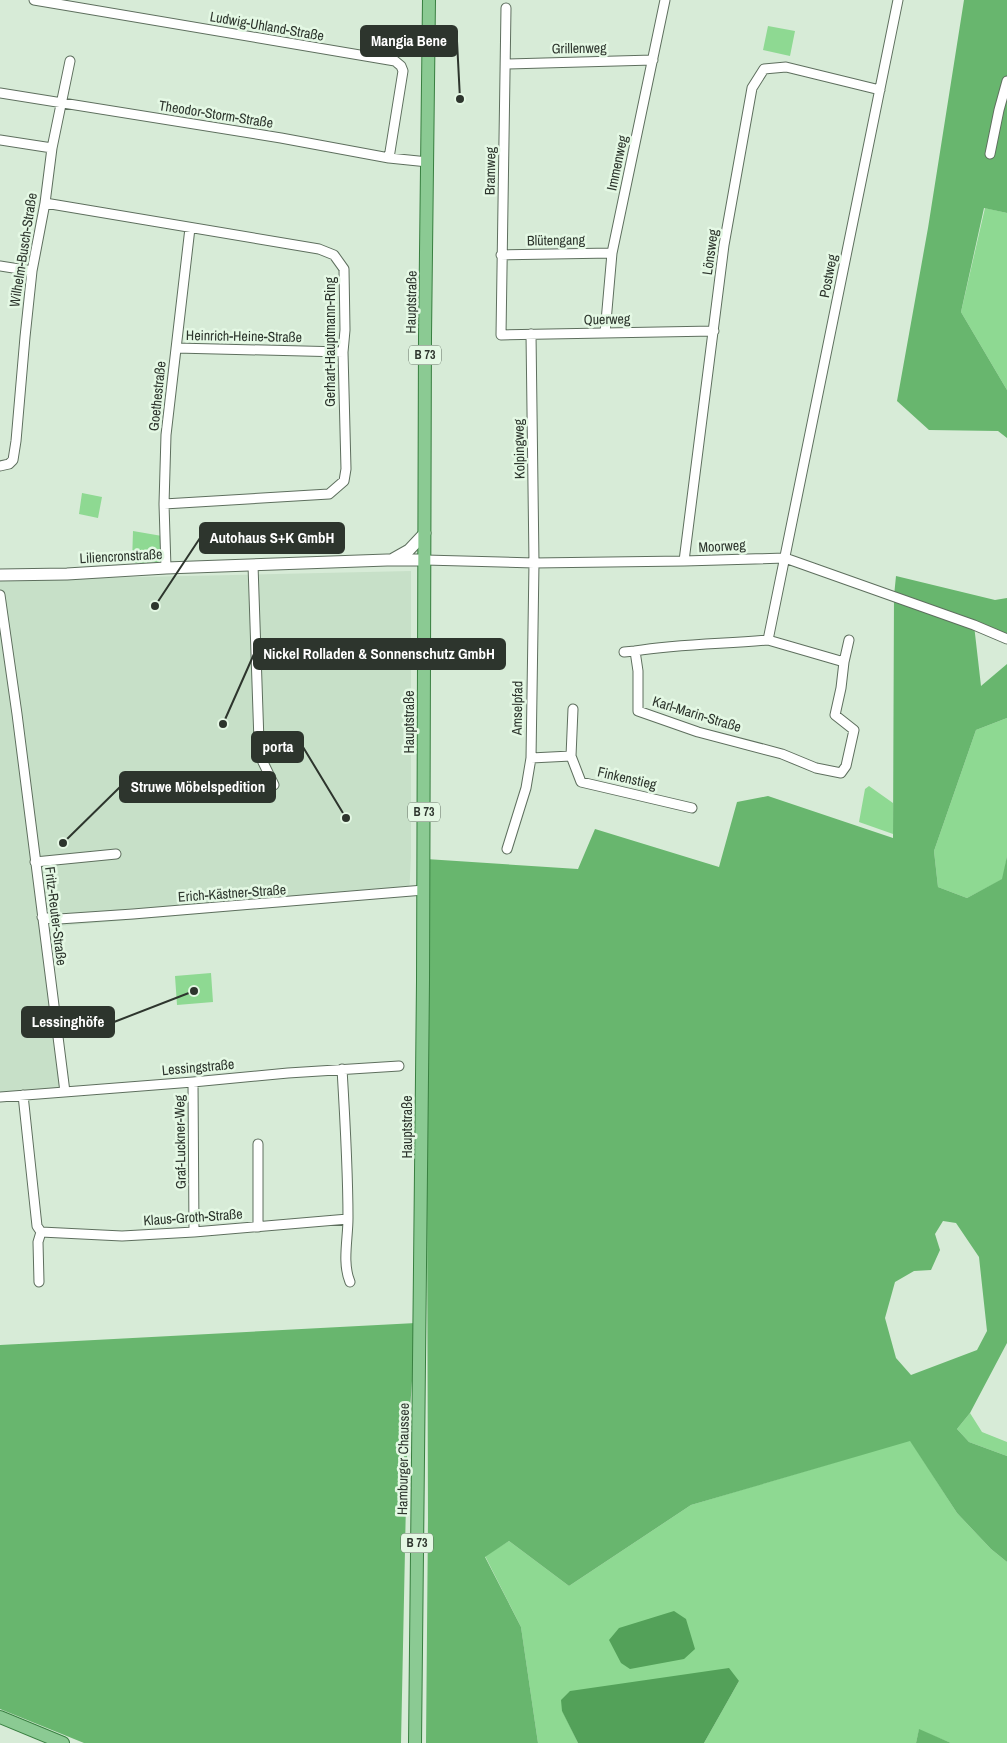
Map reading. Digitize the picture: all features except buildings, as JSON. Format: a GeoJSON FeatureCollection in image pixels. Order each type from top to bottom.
{"type":"FeatureCollection","features":[{"type":"Feature","properties":{"kind":"main road","name":"Hauptstraße"},"geometry":{"type":"LineString","coordinates":[[420,1325],[429,0]]}},
{"type":"Feature","properties":{"kind":"main road","name":"Hamburger Chaussee"},"geometry":{"type":"LineString","coordinates":[[415,1743],[420,1325]]}},
{"type":"Feature","properties":{"kind":"main road"},"geometry":{"type":"LineString","coordinates":[[0,1716],[63,1743]]}},
{"type":"Feature","properties":{"kind":"street","name":"Ludwig-Uhland-Straße"},"geometry":{"type":"LineString","coordinates":[[34,0],[395,61],[401,66],[403,71],[390,158]]}},
{"type":"Feature","properties":{"kind":"street","name":"Immenweg"},"geometry":{"type":"LineString","coordinates":[[605,333],[612,253],[665,0]]}},
{"type":"Feature","properties":{"kind":"street","name":"Postweg"},"geometry":{"type":"LineString","coordinates":[[768,640],[897,0]]}},
{"type":"Feature","properties":{"kind":"street","name":"Bramweg"},"geometry":{"type":"LineString","coordinates":[[501,335],[506,8]]}},
{"type":"Feature","properties":{"kind":"street","name":"Grillenweg"},"geometry":{"type":"LineString","coordinates":[[506,64],[653,60]]}},
{"type":"Feature","properties":{"kind":"street","name":"Wilhelm-Busch-Straße"},"geometry":{"type":"LineString","coordinates":[[0,466],[9,464],[12,460],[16,441],[32,271],[45,203],[52,148],[70,61]]}},
{"type":"Feature","properties":{"kind":"street","name":"Lönsweg"},"geometry":{"type":"LineString","coordinates":[[684,561],[724,246],[752,88],[764,68],[786,67],[880,90]]}},
{"type":"Feature","properties":{"kind":"street"},"geometry":{"type":"LineString","coordinates":[[990,154],[1007,81]]}},
{"type":"Feature","properties":{"kind":"street","name":"Theodor-Storm-Straße"},"geometry":{"type":"LineString","coordinates":[[0,94],[281,138],[390,158],[428,162]]}},
{"type":"Feature","properties":{"kind":"street"},"geometry":{"type":"LineString","coordinates":[[0,140],[52,148]]}},
{"type":"Feature","properties":{"kind":"street","name":"Gerhart-Hauptmann-Ring"},"geometry":{"type":"LineString","coordinates":[[45,203],[319,249],[334,255],[344,269],[343,352],[346,469],[344,482],[329,494],[164,504]]}},
{"type":"Feature","properties":{"kind":"street","name":"Goethestraße"},"geometry":{"type":"LineString","coordinates":[[166,568],[164,504],[166,435],[190,228]]}},
{"type":"Feature","properties":{"kind":"street","name":"Blütengang"},"geometry":{"type":"LineString","coordinates":[[502,255],[612,253]]}},
{"type":"Feature","properties":{"kind":"street"},"geometry":{"type":"LineString","coordinates":[[0,266],[32,271]]}},
{"type":"Feature","properties":{"kind":"street","name":"Querweg"},"geometry":{"type":"LineString","coordinates":[[501,335],[714,331]]}},
{"type":"Feature","properties":{"kind":"street","name":"Kolpingweg"},"geometry":{"type":"LineString","coordinates":[[531,334],[534,563]]}},
{"type":"Feature","properties":{"kind":"street","name":"Heinrich-Heine-Straße"},"geometry":{"type":"LineString","coordinates":[[176,348],[343,352]]}},
{"type":"Feature","properties":{"kind":"street"},"geometry":{"type":"LineString","coordinates":[[392,560],[409,550],[425,533]]}},
{"type":"Feature","properties":{"kind":"street","name":"Moorweg"},"geometry":{"type":"LineString","coordinates":[[424,560],[534,563],[785,558],[974,625],[1007,639]]}},
{"type":"Feature","properties":{"kind":"street","name":"Liliencronstraße"},"geometry":{"type":"LineString","coordinates":[[0,575],[424,560]]}},
{"type":"Feature","properties":{"kind":"street","name":"Amselpfad"},"geometry":{"type":"LineString","coordinates":[[507,849],[526,788],[531,758],[534,563]]}},
{"type":"Feature","properties":{"kind":"street"},"geometry":{"type":"LineString","coordinates":[[253,565],[259,742],[261,758],[274,785]]}},
{"type":"Feature","properties":{"kind":"street","name":"Fritz-Reuter-Straße"},"geometry":{"type":"LineString","coordinates":[[0,596],[17,714],[65,1092]]}},
{"type":"Feature","properties":{"kind":"street"},"geometry":{"type":"LineString","coordinates":[[624,652],[668,646],[768,640],[844,662],[848,640]]}},
{"type":"Feature","properties":{"kind":"street","name":"Karl-Marin-Straße"},"geometry":{"type":"LineString","coordinates":[[635,651],[638,671],[638,711],[698,732],[782,754],[816,768],[841,774],[846,766],[854,730],[835,715],[844,662]]}},
{"type":"Feature","properties":{"kind":"street","name":"Finkenstieg"},"geometry":{"type":"LineString","coordinates":[[574,709],[571,756],[581,782],[692,808]]}},
{"type":"Feature","properties":{"kind":"street"},"geometry":{"type":"LineString","coordinates":[[531,758],[571,756]]}},
{"type":"Feature","properties":{"kind":"street"},"geometry":{"type":"LineString","coordinates":[[35,862],[116,854]]}},
{"type":"Feature","properties":{"kind":"street","name":"Erich-Kästner-Straße"},"geometry":{"type":"LineString","coordinates":[[42,917],[59,919],[79,918],[273,904],[424,890]]}},
{"type":"Feature","properties":{"kind":"street","name":"Lessingstraße"},"geometry":{"type":"LineString","coordinates":[[0,1097],[193,1082],[288,1072],[399,1066]]}},
{"type":"Feature","properties":{"kind":"street"},"geometry":{"type":"LineString","coordinates":[[342,1069],[348,1219],[346,1272],[350,1282]]}},
{"type":"Feature","properties":{"kind":"street","name":"Graf-Luckner-Weg"},"geometry":{"type":"LineString","coordinates":[[193,1082],[194,1232]]}},
{"type":"Feature","properties":{"kind":"street"},"geometry":{"type":"LineString","coordinates":[[23,1095],[37,1226],[41,1232],[38,1242],[39,1282]]}},
{"type":"Feature","properties":{"kind":"street"},"geometry":{"type":"LineString","coordinates":[[258,1144],[258,1226]]}},
{"type":"Feature","properties":{"kind":"street","name":"Klaus-Groth-Straße"},"geometry":{"type":"LineString","coordinates":[[41,1232],[122,1236],[348,1219]]}},
{"type":"Feature","properties":{"kind":"shaded area"},"geometry":{"type":"Polygon","coordinates":[[[964,0],[1007,0],[1007,213],[984,208],[961,312],[1007,390],[1007,438],[998,431],[929,430],[897,401],[928,228],[964,0]]]}},
{"type":"Feature","properties":{"kind":"shaded area"},"geometry":{"type":"Polygon","coordinates":[[[768,26],[795,31],[790,56],[763,50],[768,26]]]}},
{"type":"Feature","properties":{"kind":"shaded area"},"geometry":{"type":"Polygon","coordinates":[[[985,208],[1007,213],[1007,390],[961,312],[985,208]]]}},
{"type":"Feature","properties":{"kind":"shaded area"},"geometry":{"type":"Polygon","coordinates":[[[82,493],[102,497],[98,518],[79,514],[82,493]]]}},
{"type":"Feature","properties":{"kind":"shaded area"},"geometry":{"type":"Polygon","coordinates":[[[133,531],[162,536],[162,562],[132,563],[133,531]]]}},
{"type":"Feature","properties":{"kind":"shaded area"},"geometry":{"type":"Polygon","coordinates":[[[411,571],[411,857],[409,896],[48,927],[67,1094],[0,1099],[0,580],[411,571]]]}},
{"type":"Feature","properties":{"kind":"shaded area"},"geometry":{"type":"Polygon","coordinates":[[[896,576],[995,600],[1007,598],[1007,639],[974,625],[981,686],[1007,664],[1007,718],[976,730],[934,851],[938,887],[967,898],[1002,879],[1007,856],[1007,1343],[970,1413],[957,1429],[969,1442],[1007,1456],[1007,1562],[991,1549],[957,1513],[910,1441],[691,1505],[569,1586],[509,1541],[485,1557],[521,1627],[538,1743],[426,1743],[428,1519],[426,859],[578,869],[595,829],[719,867],[737,802],[768,796],[893,838],[894,596],[896,576]],[[943,1221],[935,1234],[940,1250],[931,1270],[914,1271],[895,1282],[885,1318],[896,1358],[911,1375],[977,1350],[987,1331],[979,1257],[956,1223],[943,1221]]]}},
{"type":"Feature","properties":{"kind":"shaded area"},"geometry":{"type":"Polygon","coordinates":[[[1007,718],[1007,856],[1003,879],[967,898],[938,887],[934,851],[976,730],[1007,718]]]}},
{"type":"Feature","properties":{"kind":"shaded area"},"geometry":{"type":"Polygon","coordinates":[[[869,786],[893,803],[893,834],[859,822],[865,789],[869,786]]]}},
{"type":"Feature","properties":{"kind":"shaded area"},"geometry":{"type":"Polygon","coordinates":[[[211,973],[213,1002],[177,1005],[175,976],[211,973]]]}},
{"type":"Feature","properties":{"kind":"shaded area"},"geometry":{"type":"Polygon","coordinates":[[[416,1323],[407,1453],[401,1743],[84,1743],[0,1709],[0,1345],[416,1323]]]}},
{"type":"Feature","properties":{"kind":"shaded area"},"geometry":{"type":"Polygon","coordinates":[[[970,1413],[982,1432],[1007,1442],[1007,1456],[969,1442],[957,1429],[970,1413]]]}},
{"type":"Feature","properties":{"kind":"shaded area"},"geometry":{"type":"Polygon","coordinates":[[[910,1440],[957,1513],[991,1549],[1007,1562],[1007,1743],[951,1743],[919,1730],[916,1743],[704,1743],[739,1681],[562,1710],[578,1743],[538,1743],[521,1627],[485,1556],[509,1541],[569,1586],[691,1505],[910,1440]]]}},
{"type":"Feature","properties":{"kind":"shaded area"},"geometry":{"type":"Polygon","coordinates":[[[674,1611],[686,1619],[695,1649],[684,1659],[630,1669],[621,1663],[609,1640],[619,1628],[674,1611]]]}},
{"type":"Feature","properties":{"kind":"shaded area"},"geometry":{"type":"Polygon","coordinates":[[[729,1668],[739,1681],[704,1743],[578,1743],[562,1711],[561,1700],[570,1691],[729,1668]]]}},
{"type":"Feature","properties":{"kind":"shaded area"},"geometry":{"type":"Polygon","coordinates":[[[919,1729],[951,1743],[916,1743],[919,1729]]]}},
{"type":"Feature","properties":{"kind":"place","name":"Mangia Bene"},"geometry":{"type":"Point","coordinates":[460,99]}},
{"type":"Feature","properties":{"kind":"place","name":"Autohaus S+K GmbH"},"geometry":{"type":"Point","coordinates":[155,606]}},
{"type":"Feature","properties":{"kind":"place","name":"Nickel Rolladen & Sonnenschutz GmbH"},"geometry":{"type":"Point","coordinates":[223,724]}},
{"type":"Feature","properties":{"kind":"place","name":"porta"},"geometry":{"type":"Point","coordinates":[346,818]}},
{"type":"Feature","properties":{"kind":"place","name":"Struwe Möbelspedition"},"geometry":{"type":"Point","coordinates":[63,843]}},
{"type":"Feature","properties":{"kind":"place","name":"Lessinghöfe"},"geometry":{"type":"Point","coordinates":[194,991]}}]}
